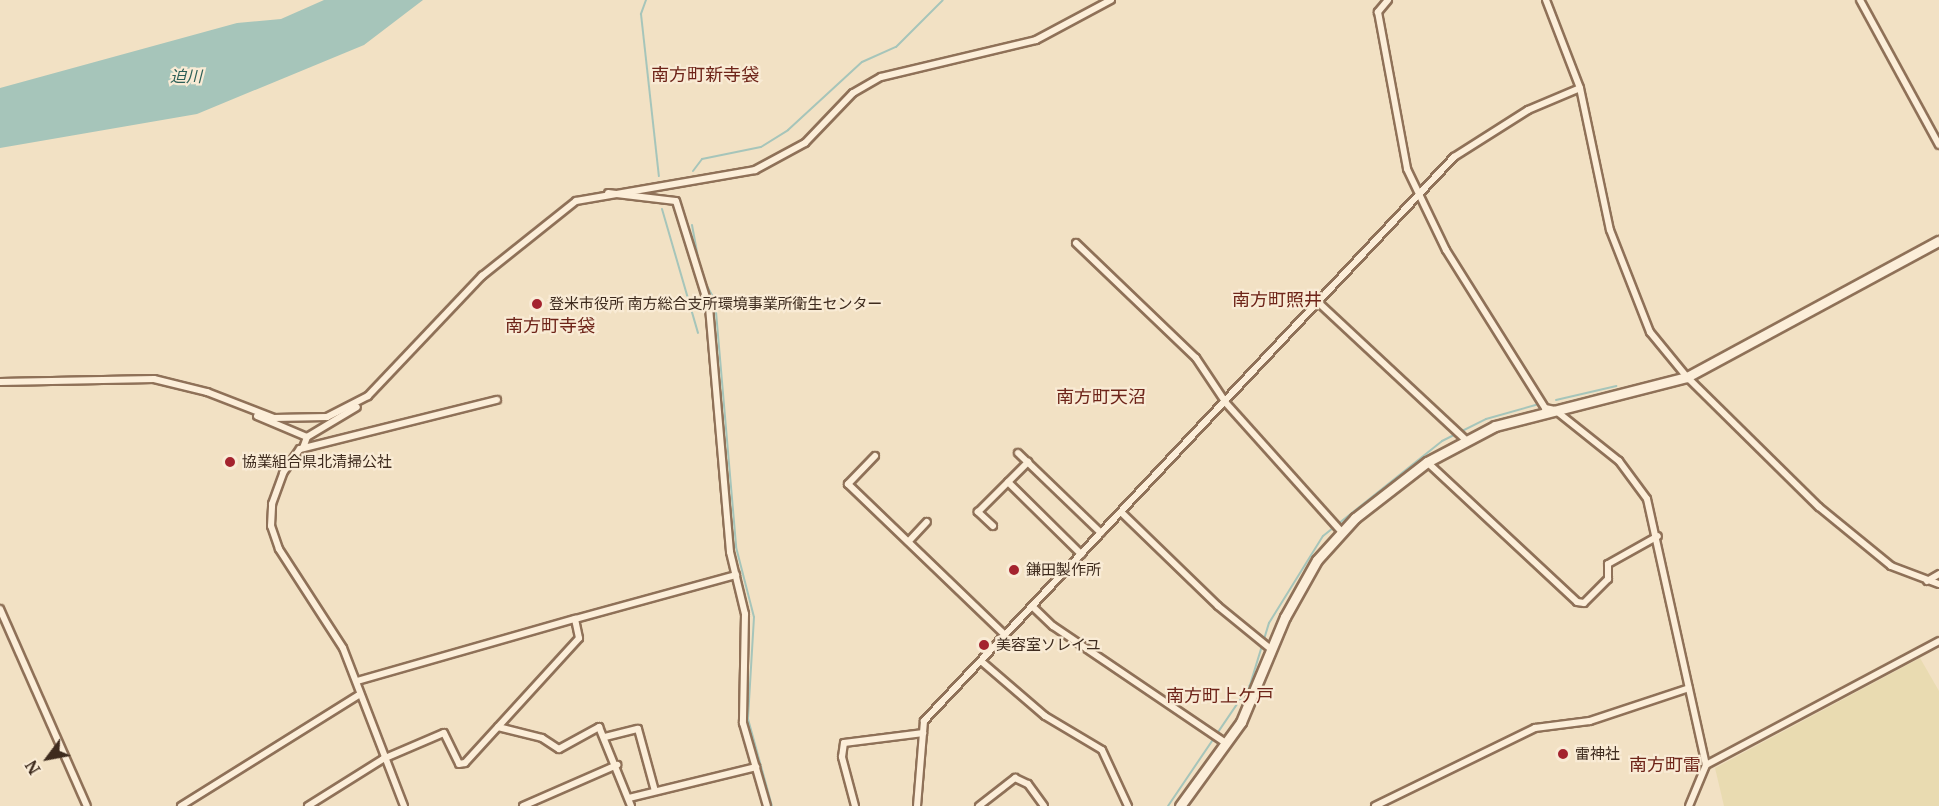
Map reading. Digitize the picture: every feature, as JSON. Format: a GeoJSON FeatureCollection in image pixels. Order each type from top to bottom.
{"type":"FeatureCollection","features":[{"type":"Feature","properties":{"kind":"street"},"geometry":{"type":"LineString","coordinates":[[0,382],[154,379],[207,392],[251,412],[275,428],[307,437],[338,422],[368,396],[460,298],[539,225],[581,198],[606,192],[755,170],[805,143],[853,93],[881,77],[1036,40],[1111,0]]}},
{"type":"Feature","properties":{"kind":"street"},"geometry":{"type":"LineString","coordinates":[[1388,0],[1378,12],[1407,170],[1419,197],[1545,408],[1555,410],[1640,485],[1658,536],[1706,765],[1689,806]]}},
{"type":"Feature","properties":{"kind":"street"},"geometry":{"type":"LineString","coordinates":[[1546,0],[1580,88],[1610,230],[1631,291],[1650,332],[1687,376],[1827,514],[1877,557],[1926,581],[1939,584]]}},
{"type":"Feature","properties":{"kind":"street"},"geometry":{"type":"LineString","coordinates":[[1860,0],[1939,145]]}},
{"type":"Feature","properties":{"kind":"street"},"geometry":{"type":"LineString","coordinates":[[917,806],[924,721],[1463,149],[1528,110],[1580,88]]}},
{"type":"Feature","properties":{"kind":"street"},"geometry":{"type":"LineString","coordinates":[[606,192],[672,198],[679,205],[710,307],[736,575],[746,630],[743,723],[767,806]]}},
{"type":"Feature","properties":{"kind":"street"},"geometry":{"type":"LineString","coordinates":[[1180,806],[1221,740],[1248,710],[1266,646],[1337,526],[1426,462],[1460,434],[1687,376],[1939,241]]}},
{"type":"Feature","properties":{"kind":"street"},"geometry":{"type":"LineString","coordinates":[[1076,243],[1196,358],[1226,403],[1337,526]]}},
{"type":"Feature","properties":{"kind":"street"},"geometry":{"type":"LineString","coordinates":[[1319,303],[1460,434]]}},
{"type":"Feature","properties":{"kind":"street"},"geometry":{"type":"LineString","coordinates":[[251,412],[314,420],[368,396]]}},
{"type":"Feature","properties":{"kind":"street"},"geometry":{"type":"LineString","coordinates":[[303,448],[497,400]]}},
{"type":"Feature","properties":{"kind":"street"},"geometry":{"type":"LineString","coordinates":[[307,437],[303,448],[283,473],[272,504],[272,533],[344,648],[383,759],[404,806]]}},
{"type":"Feature","properties":{"kind":"street"},"geometry":{"type":"LineString","coordinates":[[1018,453],[1101,533]]}},
{"type":"Feature","properties":{"kind":"street"},"geometry":{"type":"LineString","coordinates":[[875,456],[848,484],[1005,635]]}},
{"type":"Feature","properties":{"kind":"street"},"geometry":{"type":"LineString","coordinates":[[993,526],[978,512],[1028,462]]}},
{"type":"Feature","properties":{"kind":"street"},"geometry":{"type":"LineString","coordinates":[[1426,462],[1577,602],[1584,603],[1608,579],[1608,564],[1658,536]]}},
{"type":"Feature","properties":{"kind":"street"},"geometry":{"type":"LineString","coordinates":[[1008,482],[1081,554]]}},
{"type":"Feature","properties":{"kind":"street"},"geometry":{"type":"LineString","coordinates":[[1121,512],[1266,646]]}},
{"type":"Feature","properties":{"kind":"street"},"geometry":{"type":"LineString","coordinates":[[909,541],[927,522]]}},
{"type":"Feature","properties":{"kind":"street"},"geometry":{"type":"LineString","coordinates":[[1926,581],[1939,574]]}},
{"type":"Feature","properties":{"kind":"street"},"geometry":{"type":"LineString","coordinates":[[357,681],[736,575]]}},
{"type":"Feature","properties":{"kind":"street"},"geometry":{"type":"LineString","coordinates":[[1032,606],[1061,632],[1221,740]]}},
{"type":"Feature","properties":{"kind":"street"},"geometry":{"type":"LineString","coordinates":[[0,609],[87,806]]}},
{"type":"Feature","properties":{"kind":"street"},"geometry":{"type":"LineString","coordinates":[[308,806],[383,759],[444,733],[459,764],[465,763],[579,638],[575,620]]}},
{"type":"Feature","properties":{"kind":"street"},"geometry":{"type":"LineString","coordinates":[[1706,765],[1939,641]]}},
{"type":"Feature","properties":{"kind":"street"},"geometry":{"type":"LineString","coordinates":[[981,660],[1045,716],[1102,750],[1125,805]]}},
{"type":"Feature","properties":{"kind":"street"},"geometry":{"type":"LineString","coordinates":[[1375,806],[1535,728],[1590,722],[1689,688]]}},
{"type":"Feature","properties":{"kind":"street"},"geometry":{"type":"LineString","coordinates":[[181,806],[360,694]]}},
{"type":"Feature","properties":{"kind":"street"},"geometry":{"type":"LineString","coordinates":[[498,727],[542,738],[559,749],[599,727],[617,765],[631,806]]}},
{"type":"Feature","properties":{"kind":"street"},"geometry":{"type":"LineString","coordinates":[[605,737],[638,729],[655,791]]}},
{"type":"Feature","properties":{"kind":"street"},"geometry":{"type":"LineString","coordinates":[[855,806],[842,757],[844,743],[923,733]]}},
{"type":"Feature","properties":{"kind":"street"},"geometry":{"type":"LineString","coordinates":[[523,806],[617,765]]}},
{"type":"Feature","properties":{"kind":"street"},"geometry":{"type":"LineString","coordinates":[[629,798],[756,767]]}},
{"type":"Feature","properties":{"kind":"street"},"geometry":{"type":"LineString","coordinates":[[979,806],[1015,778],[1028,784],[1044,806]]}},
{"type":"Feature","properties":{"kind":"shaded area"},"geometry":{"type":"Polygon","coordinates":[[[1920,658],[1939,691],[1939,806],[1724,806],[1715,768],[1920,658]]]}},
{"type":"Feature","properties":{"kind":"water","name":"迫川"},"geometry":{"type":"Polygon","coordinates":[[[324,0],[423,0],[364,45],[197,114],[0,148],[0,88],[237,23],[281,19],[324,0]]]}},
{"type":"Feature","properties":{"kind":"waterway"},"geometry":{"type":"LineString","coordinates":[[646,0],[641,14],[659,176]]}},
{"type":"Feature","properties":{"kind":"waterway"},"geometry":{"type":"LineString","coordinates":[[693,171],[702,159],[761,147],[788,130],[862,62],[896,47],[943,0]]}},
{"type":"Feature","properties":{"kind":"waterway"},"geometry":{"type":"LineString","coordinates":[[662,209],[698,333]]}},
{"type":"Feature","properties":{"kind":"waterway"},"geometry":{"type":"LineString","coordinates":[[692,225],[700,268]]}},
{"type":"Feature","properties":{"kind":"waterway"},"geometry":{"type":"LineString","coordinates":[[702,277],[715,300],[736,547],[754,617],[748,719],[772,806]]}},
{"type":"Feature","properties":{"kind":"waterway"},"geometry":{"type":"LineString","coordinates":[[1556,400],[1616,386]]}},
{"type":"Feature","properties":{"kind":"waterway"},"geometry":{"type":"LineString","coordinates":[[1168,806],[1250,685],[1269,623],[1323,536],[1442,441],[1486,419],[1539,404]]}},
{"type":"Feature","properties":{"kind":"place","name":"登米市役所 南方総合支所環境事業所衛生センター"},"geometry":{"type":"Point","coordinates":[537,304]}},
{"type":"Feature","properties":{"kind":"place","name":"協業組合県北清掃公社"},"geometry":{"type":"Point","coordinates":[230,462]}},
{"type":"Feature","properties":{"kind":"place","name":"鎌田製作所"},"geometry":{"type":"Point","coordinates":[1014,570]}},
{"type":"Feature","properties":{"kind":"place","name":"美容室ソレイユ"},"geometry":{"type":"Point","coordinates":[984,645]}},
{"type":"Feature","properties":{"kind":"place","name":"雷神社"},"geometry":{"type":"Point","coordinates":[1563,754]}},
{"type":"Feature","properties":{"kind":"district","name":"南方町新寺袋"},"geometry":{"type":"Point","coordinates":[705,75]}},
{"type":"Feature","properties":{"kind":"district","name":"南方町照井"},"geometry":{"type":"Point","coordinates":[1277,300]}},
{"type":"Feature","properties":{"kind":"district","name":"南方町寺袋"},"geometry":{"type":"Point","coordinates":[550,326]}},
{"type":"Feature","properties":{"kind":"district","name":"南方町天沼"},"geometry":{"type":"Point","coordinates":[1101,397]}},
{"type":"Feature","properties":{"kind":"district","name":"南方町上ケ戸"},"geometry":{"type":"Point","coordinates":[1220,696]}},
{"type":"Feature","properties":{"kind":"district","name":"南方町雷"},"geometry":{"type":"Point","coordinates":[1665,765]}}]}
